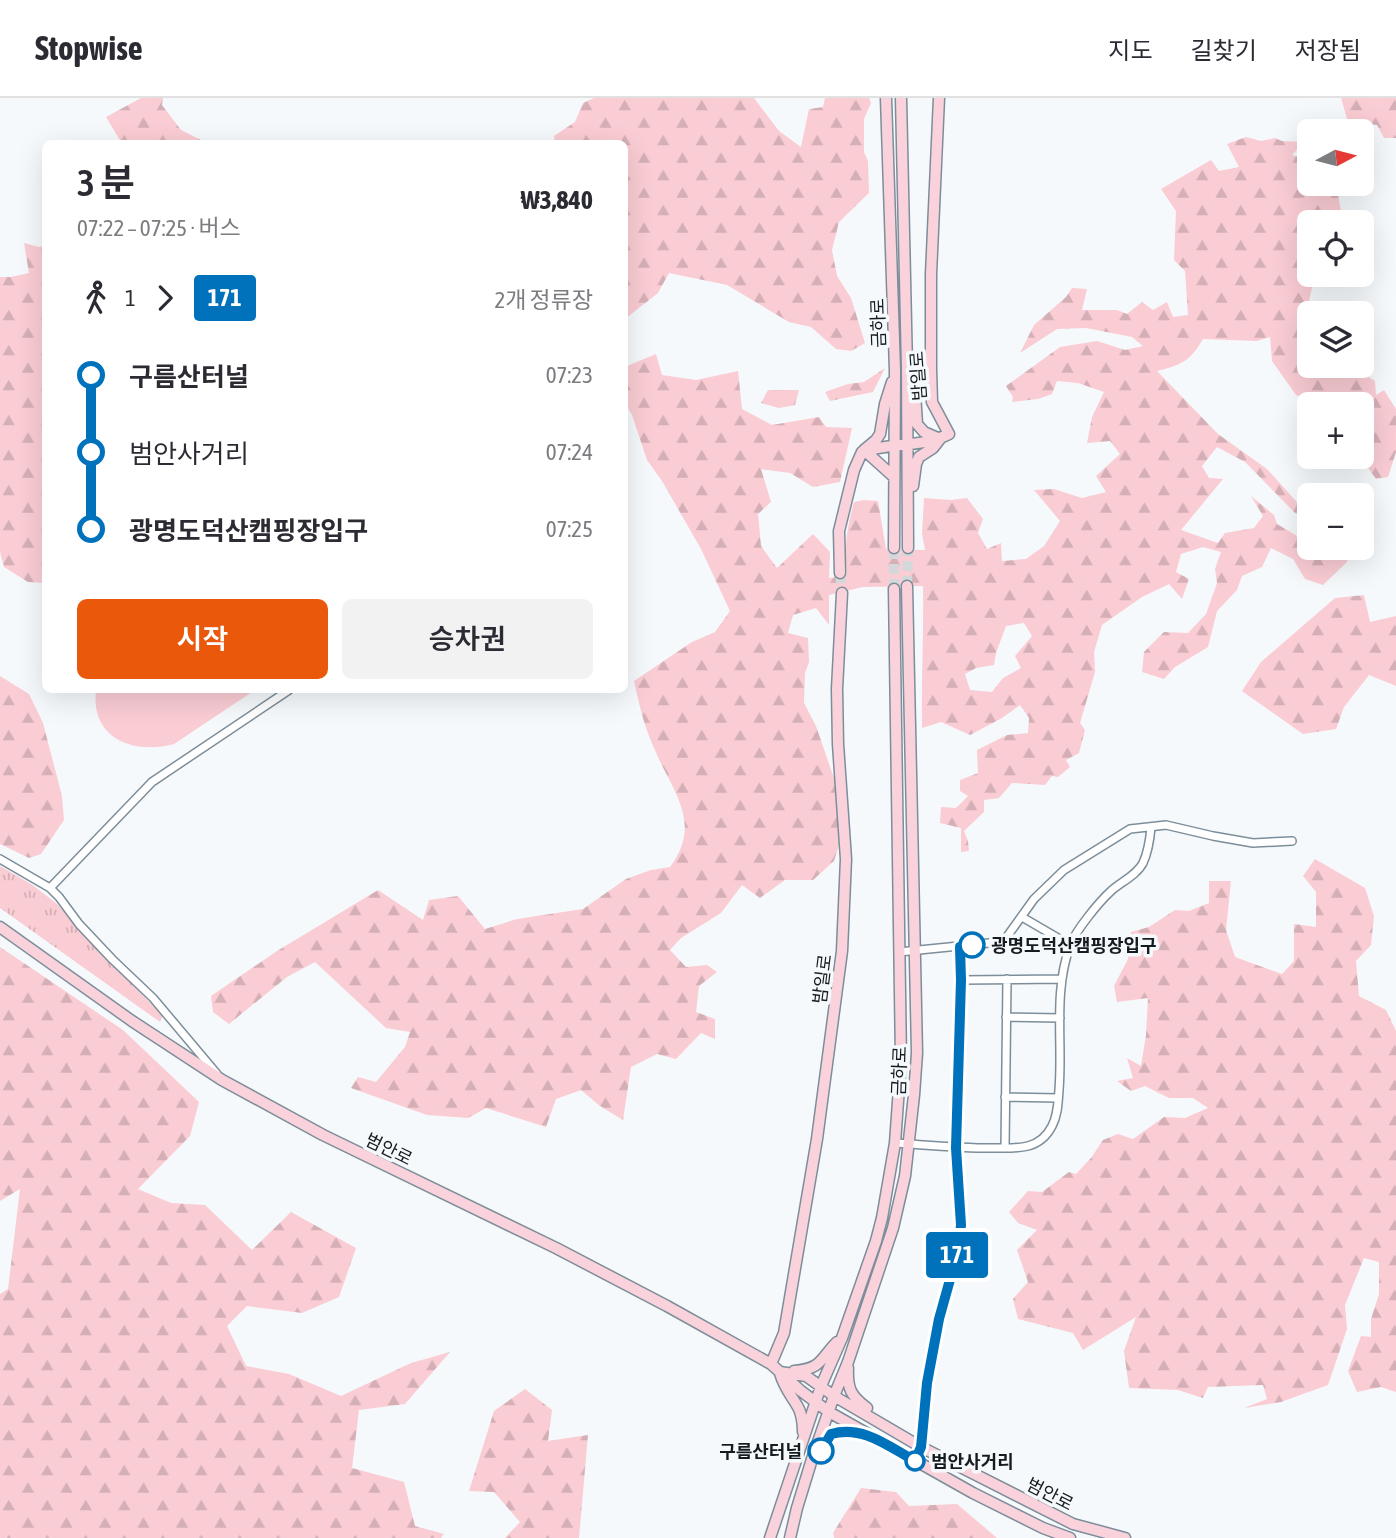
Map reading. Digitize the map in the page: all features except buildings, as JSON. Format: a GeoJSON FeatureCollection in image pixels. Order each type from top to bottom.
{"type":"FeatureCollection","features":[{"type":"Feature","properties":{"kind":"main road","name":"금하로"},"geometry":{"type":"LineString","coordinates":[[901,98],[908,548]]}},
{"type":"Feature","properties":{"kind":"main road","name":"밤일로"},"geometry":{"type":"LineString","coordinates":[[939,98],[931,274],[931,369],[932,402],[949,434],[940,439]]}},
{"type":"Feature","properties":{"kind":"main road","name":"금하로"},"geometry":{"type":"LineString","coordinates":[[886,99],[895,371],[894,548]]}},
{"type":"Feature","properties":{"kind":"main road"},"geometry":{"type":"LineString","coordinates":[[907,368],[915,393],[917,424],[924,432],[940,439]]}},
{"type":"Feature","properties":{"kind":"main road"},"geometry":{"type":"LineString","coordinates":[[840,573],[839,531],[854,470],[860,454],[880,434],[895,371]]}},
{"type":"Feature","properties":{"kind":"main road"},"geometry":{"type":"LineString","coordinates":[[864,450],[940,439]]}},
{"type":"Feature","properties":{"kind":"main road"},"geometry":{"type":"LineString","coordinates":[[908,512],[917,461],[940,439]]}},
{"type":"Feature","properties":{"kind":"main road"},"geometry":{"type":"LineString","coordinates":[[864,450],[894,477]]}},
{"type":"Feature","properties":{"kind":"main road","name":"금하로"},"geometry":{"type":"LineString","coordinates":[[790,1538],[812,1459],[893,1228],[909,1144],[916,1053],[907,586]]}},
{"type":"Feature","properties":{"kind":"main road","name":"금하로"},"geometry":{"type":"LineString","coordinates":[[770,1538],[821,1386],[842,1338],[876,1241],[895,1143],[901,1060],[894,589]]}},
{"type":"Feature","properties":{"kind":"main road","name":"밤일로"},"geometry":{"type":"LineString","coordinates":[[771,1364],[785,1333],[817,1139],[842,951],[846,859],[837,689],[842,593]]}},
{"type":"Feature","properties":{"kind":"main road","name":"범안로"},"geometry":{"type":"LineString","coordinates":[[0,927],[132,1021],[222,1080],[323,1135],[556,1248],[771,1364],[829,1412],[1043,1528],[1070,1538]]}},
{"type":"Feature","properties":{"kind":"main road"},"geometry":{"type":"LineString","coordinates":[[804,1439],[800,1412],[788,1393],[780,1372],[817,1366],[842,1338]]}},
{"type":"Feature","properties":{"kind":"main road"},"geometry":{"type":"LineString","coordinates":[[848,1362],[850,1391],[883,1423]]}},
{"type":"Feature","properties":{"kind":"main road","name":"범안로"},"geometry":{"type":"LineString","coordinates":[[780,1372],[806,1376],[834,1396],[921,1447],[1073,1524],[1125,1538]]}},
{"type":"Feature","properties":{"kind":"main road"},"geometry":{"type":"LineString","coordinates":[[812,1459],[821,1451],[831,1434],[845,1431],[868,1434]]}},
{"type":"Feature","properties":{"kind":"street"},"geometry":{"type":"LineString","coordinates":[[50,888],[152,782],[285,693]]}},
{"type":"Feature","properties":{"kind":"street"},"geometry":{"type":"LineString","coordinates":[[899,952],[960,947],[1006,938],[1034,899],[1064,870],[1130,829],[1166,825],[1253,843],[1292,841]]}},
{"type":"Feature","properties":{"kind":"street"},"geometry":{"type":"LineString","coordinates":[[895,1143],[956,1148],[1004,1148],[1025,1147],[1045,1136],[1057,1112],[1062,979],[1070,945],[1080,928],[1110,892],[1142,866],[1151,827]]}},
{"type":"Feature","properties":{"kind":"street"},"geometry":{"type":"LineString","coordinates":[[0,859],[50,888],[79,924],[153,998],[222,1080]]}},
{"type":"Feature","properties":{"kind":"street"},"geometry":{"type":"LineString","coordinates":[[1022,917],[1070,945]]}},
{"type":"Feature","properties":{"kind":"street"},"geometry":{"type":"LineString","coordinates":[[915,1461],[921,1447],[927,1383],[939,1319],[958,1251],[961,1225],[956,1148],[960,947]]}},
{"type":"Feature","properties":{"kind":"street"},"geometry":{"type":"LineString","coordinates":[[1004,1148],[1007,979]]}},
{"type":"Feature","properties":{"kind":"street"},"geometry":{"type":"LineString","coordinates":[[961,980],[1062,979]]}},
{"type":"Feature","properties":{"kind":"street"},"geometry":{"type":"LineString","coordinates":[[1006,1017],[1060,1018]]}},
{"type":"Feature","properties":{"kind":"street"},"geometry":{"type":"LineString","coordinates":[[1005,1097],[1058,1098]]}},
{"type":"Feature","properties":{"kind":"green space"},"geometry":{"type":"Polygon","coordinates":[[[141,98],[163,98],[162,105],[181,130],[201,140],[120,140],[106,117],[141,98]]]}},
{"type":"Feature","properties":{"kind":"green space"},"geometry":{"type":"Polygon","coordinates":[[[594,98],[754,98],[779,131],[801,147],[809,109],[823,107],[825,98],[869,98],[871,103],[864,119],[864,152],[868,161],[869,193],[839,222],[832,250],[837,276],[851,298],[865,343],[851,351],[836,349],[811,327],[789,322],[727,285],[669,273],[658,293],[628,317],[628,140],[555,140],[554,136],[575,122],[583,103],[594,98]]]}},
{"type":"Feature","properties":{"kind":"green space"},"geometry":{"type":"Polygon","coordinates":[[[1341,98],[1396,98],[1396,138],[1384,138],[1377,125],[1374,125],[1374,119],[1347,119],[1341,98]]]}},
{"type":"Feature","properties":{"kind":"green space"},"geometry":{"type":"Polygon","coordinates":[[[1246,137],[1261,141],[1275,138],[1297,142],[1297,150],[1292,155],[1297,157],[1297,196],[1338,196],[1341,210],[1297,210],[1297,287],[1312,287],[1309,301],[1297,301],[1297,378],[1370,378],[1375,381],[1376,395],[1384,390],[1396,409],[1396,452],[1388,477],[1376,479],[1369,469],[1374,469],[1374,392],[1297,392],[1297,395],[1272,361],[1270,337],[1257,341],[1203,339],[1184,361],[1157,371],[1218,434],[1267,469],[1297,502],[1297,514],[1245,462],[1217,447],[1202,466],[1209,478],[1223,479],[1181,530],[1218,543],[1225,533],[1254,528],[1263,516],[1251,496],[1274,515],[1277,524],[1297,536],[1297,560],[1348,560],[1323,585],[1305,579],[1293,559],[1271,548],[1262,567],[1242,576],[1237,590],[1217,611],[1208,647],[1175,667],[1164,679],[1142,672],[1144,652],[1164,632],[1188,633],[1206,614],[1217,583],[1215,569],[1221,552],[1203,547],[1181,554],[1176,572],[1189,579],[1182,599],[1169,584],[1142,597],[1102,625],[1094,652],[1095,672],[1080,723],[1085,730],[1079,753],[1066,760],[1070,767],[1058,777],[1052,776],[1045,785],[1012,783],[999,798],[984,800],[984,812],[964,831],[969,851],[961,852],[961,828],[940,823],[941,807],[956,808],[968,796],[960,791],[960,780],[978,773],[977,750],[1007,735],[1028,733],[1029,718],[1020,705],[970,735],[941,722],[922,728],[923,586],[863,587],[829,595],[829,625],[816,608],[793,615],[788,633],[808,638],[809,662],[805,673],[804,703],[816,726],[837,787],[840,842],[834,861],[813,880],[785,880],[760,898],[742,885],[721,913],[681,938],[670,950],[686,967],[707,965],[717,972],[699,986],[696,1012],[715,1019],[715,1039],[701,1033],[676,1059],[657,1054],[631,1067],[623,1120],[581,1090],[556,1099],[546,1127],[486,1108],[468,1118],[427,1115],[351,1088],[358,1077],[376,1082],[405,1047],[410,1032],[386,1028],[315,962],[287,977],[229,1024],[213,1012],[211,996],[277,951],[378,890],[423,920],[429,900],[458,896],[485,929],[517,919],[583,909],[626,879],[651,870],[670,867],[680,851],[684,821],[681,806],[647,731],[634,681],[692,642],[715,632],[730,611],[701,549],[647,460],[628,408],[628,366],[656,354],[662,375],[696,380],[738,371],[742,409],[772,425],[819,417],[826,427],[852,428],[840,482],[813,487],[790,473],[761,469],[771,502],[758,514],[761,546],[777,568],[813,534],[830,552],[829,578],[845,576],[847,537],[854,502],[864,500],[878,501],[886,549],[925,550],[922,534],[924,498],[967,498],[983,519],[978,533],[987,549],[1001,543],[1002,561],[1026,559],[1044,546],[1060,521],[1034,490],[1054,489],[1082,498],[1106,492],[1096,476],[1120,454],[1110,441],[1087,443],[1092,417],[1104,392],[1078,383],[1057,381],[1052,394],[1038,399],[1012,402],[1013,397],[1006,386],[1060,347],[1097,341],[1125,350],[1143,346],[1132,337],[1086,328],[1057,329],[1020,353],[1034,325],[1066,297],[1072,288],[1087,289],[1082,310],[1117,310],[1127,314],[1142,302],[1153,310],[1167,302],[1173,317],[1188,315],[1185,271],[1174,260],[1176,211],[1161,189],[1211,160],[1219,171],[1239,167],[1227,144],[1246,137]],[[1024,623],[1006,626],[994,665],[976,668],[965,674],[970,690],[992,692],[1003,678],[1021,668],[1015,656],[1032,636],[1024,623]]]}},
{"type":"Feature","properties":{"kind":"green space"},"geometry":{"type":"Polygon","coordinates":[[[24,243],[42,246],[42,583],[28,582],[4,567],[0,552],[0,277],[29,273],[24,243]]]}},
{"type":"Feature","properties":{"kind":"green space"},"geometry":{"type":"Polygon","coordinates":[[[885,368],[873,392],[830,401],[825,392],[864,382],[885,368]]]}},
{"type":"Feature","properties":{"kind":"green space"},"geometry":{"type":"Polygon","coordinates":[[[768,390],[799,390],[795,405],[779,408],[761,403],[768,390]]]}},
{"type":"Feature","properties":{"kind":"green space"},"geometry":{"type":"Polygon","coordinates":[[[1364,595],[1370,622],[1396,616],[1396,686],[1369,675],[1344,707],[1336,729],[1303,734],[1242,691],[1261,662],[1335,598],[1364,595]]]}},
{"type":"Feature","properties":{"kind":"green space"},"geometry":{"type":"Polygon","coordinates":[[[0,676],[29,694],[43,723],[62,796],[64,820],[41,854],[29,858],[0,844],[0,676]]]}},
{"type":"Feature","properties":{"kind":"green space"},"geometry":{"type":"Polygon","coordinates":[[[96,693],[250,693],[174,744],[159,747],[130,745],[118,740],[107,732],[96,707],[96,693]]]}},
{"type":"Feature","properties":{"kind":"green space"},"geometry":{"type":"Polygon","coordinates":[[[1315,859],[1365,888],[1374,916],[1371,945],[1356,961],[1359,996],[1386,1010],[1396,1031],[1396,1392],[1381,1387],[1357,1392],[1348,1371],[1361,1336],[1371,1337],[1371,1319],[1379,1294],[1379,1262],[1364,1258],[1345,1305],[1347,1329],[1328,1385],[1281,1402],[1244,1408],[1267,1399],[1263,1385],[1208,1387],[1203,1398],[1178,1390],[1129,1388],[1124,1351],[1136,1317],[1083,1350],[1073,1333],[1018,1319],[1013,1299],[1028,1282],[1017,1250],[1037,1230],[1018,1223],[1009,1212],[1028,1191],[1042,1192],[1069,1172],[1076,1174],[1103,1140],[1118,1134],[1133,1139],[1164,1117],[1185,1118],[1208,1108],[1193,1098],[1169,1098],[1145,1086],[1131,1091],[1117,1081],[1133,1078],[1127,1058],[1141,1066],[1146,1035],[1148,998],[1117,1002],[1114,986],[1128,959],[1131,932],[1149,927],[1175,910],[1189,911],[1209,903],[1209,881],[1231,881],[1226,930],[1235,957],[1282,974],[1294,961],[1294,924],[1316,927],[1316,892],[1303,876],[1315,859]]]}},
{"type":"Feature","properties":{"kind":"green space"},"geometry":{"type":"Polygon","coordinates":[[[0,866],[56,903],[163,1016],[160,1022],[0,908],[0,866]]]}},
{"type":"Feature","properties":{"kind":"green space"},"geometry":{"type":"Polygon","coordinates":[[[0,947],[123,1030],[199,1102],[190,1136],[138,1189],[171,1203],[205,1205],[252,1250],[291,1212],[356,1248],[339,1297],[302,1313],[247,1306],[227,1326],[246,1366],[289,1374],[341,1396],[411,1363],[450,1352],[405,1404],[359,1410],[352,1468],[404,1482],[415,1526],[444,1534],[441,1538],[0,1538],[0,1294],[8,1289],[20,1189],[0,1201],[0,947]]]}},
{"type":"Feature","properties":{"kind":"green space"},"geometry":{"type":"Polygon","coordinates":[[[525,1389],[552,1410],[548,1441],[588,1435],[579,1538],[505,1538],[520,1522],[494,1492],[469,1491],[494,1411],[525,1389]]]}},
{"type":"Feature","properties":{"kind":"green space"},"geometry":{"type":"Polygon","coordinates":[[[861,1488],[896,1492],[909,1506],[957,1504],[997,1538],[834,1538],[833,1533],[861,1488]]]}},
{"type":"Feature","properties":{"kind":"tunnel"},"geometry":{"type":"LineString","coordinates":[[894,548],[894,589]]}},
{"type":"Feature","properties":{"kind":"tunnel"},"geometry":{"type":"LineString","coordinates":[[907,586],[908,548]]}},
{"type":"Feature","properties":{"kind":"tunnel"},"geometry":{"type":"LineString","coordinates":[[840,573],[842,593]]}},
{"type":"Feature","properties":{"kind":"bus line","name":"171"},"geometry":{"type":"LineString","coordinates":[[821,1451],[831,1434],[845,1431],[868,1434],[915,1461],[921,1447],[927,1383],[939,1319],[958,1251],[961,1225],[956,1148],[960,947],[972,945]]}},
{"type":"Feature","properties":{"kind":"place","name":"광명도덕산캠핑장입구"},"geometry":{"type":"Point","coordinates":[972,945]}},
{"type":"Feature","properties":{"kind":"place","name":"구름산터널"},"geometry":{"type":"Point","coordinates":[821,1451]}},
{"type":"Feature","properties":{"kind":"place","name":"범안사거리"},"geometry":{"type":"Point","coordinates":[915,1461]}}]}
